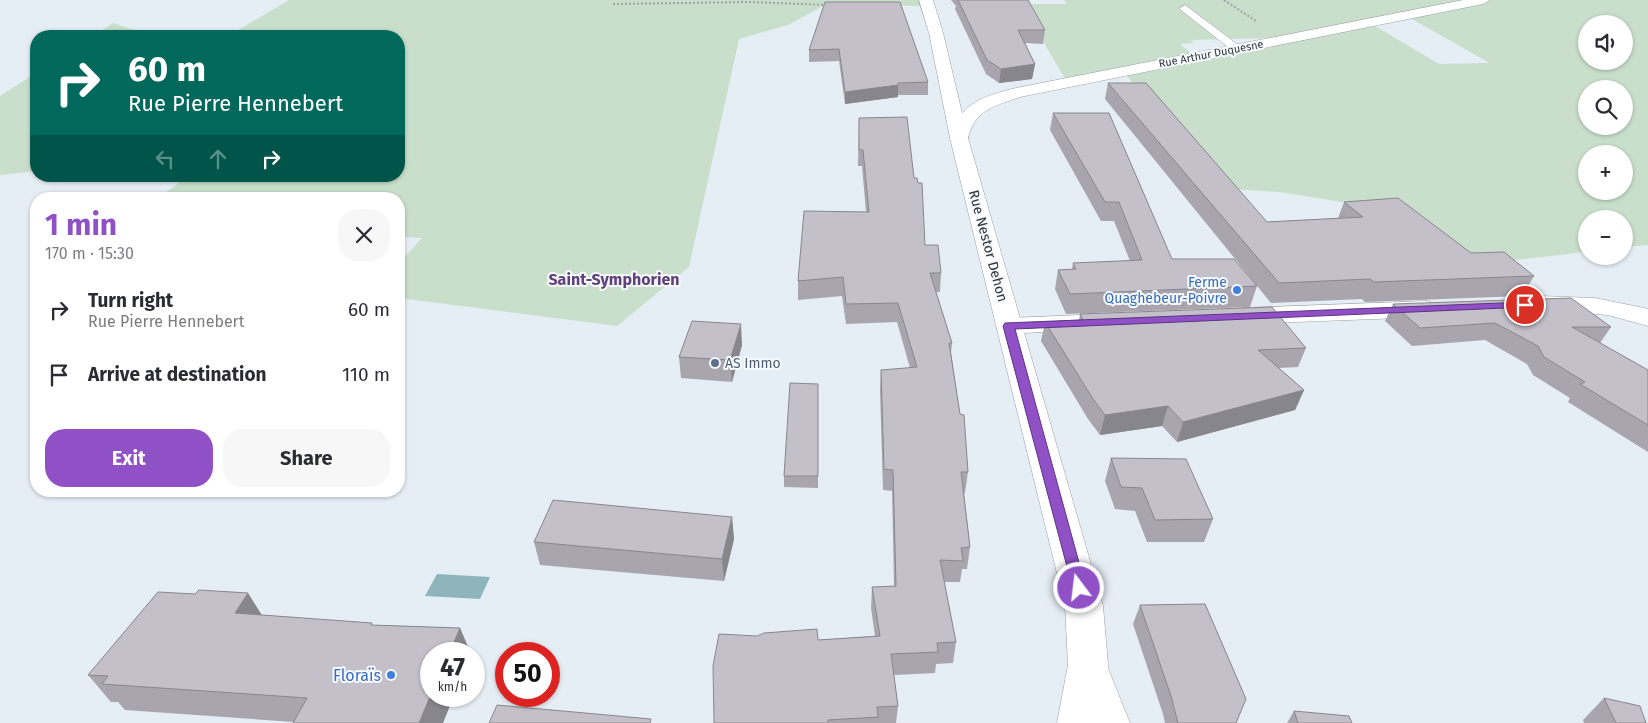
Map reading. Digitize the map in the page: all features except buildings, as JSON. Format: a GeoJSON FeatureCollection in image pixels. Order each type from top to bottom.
{"type":"FeatureCollection","features":[{"type":"Feature","properties":{"kind":"main road","name":"Rue Nestor Dehon"},"geometry":{"type":"LineString","coordinates":[[926,0],[936,34],[959,138],[1084,606],[1088,665],[1109,723]]}},
{"type":"Feature","properties":{"kind":"main road","name":"Rue Arthur Duquesne"},"geometry":{"type":"LineString","coordinates":[[959,138],[963,122],[970,114],[999,98],[1483,0]]}},
{"type":"Feature","properties":{"kind":"main road"},"geometry":{"type":"LineString","coordinates":[[1515,305],[1585,302],[1608,305],[1648,318]]}},
{"type":"Feature","properties":{"kind":"main road"},"geometry":{"type":"LineString","coordinates":[[1217,317],[1446,308]]}},
{"type":"Feature","properties":{"kind":"main road"},"geometry":{"type":"LineString","coordinates":[[1009,326],[1108,322]]}},
{"type":"Feature","properties":{"kind":"main road"},"geometry":{"type":"LineString","coordinates":[[1078,723],[1088,665]]}},
{"type":"Feature","properties":{"kind":"lane"},"geometry":{"type":"LineString","coordinates":[[1185,8],[1236,49]]}},
{"type":"Feature","properties":{"kind":"path"},"geometry":{"type":"LineString","coordinates":[[1224,0],[1284,39]]}},
{"type":"Feature","properties":{"kind":"path"},"geometry":{"type":"LineString","coordinates":[[613,4],[750,2],[834,5]]}},
{"type":"Feature","properties":{"kind":"green space"},"geometry":{"type":"Polygon","coordinates":[[[289,0],[926,0],[928,6],[825,5],[788,25],[739,39],[689,267],[617,326],[405,299],[405,256],[422,238],[405,237],[405,192],[166,192],[180,182],[405,182],[405,30],[238,30],[289,0]]]}},
{"type":"Feature","properties":{"kind":"green space"},"geometry":{"type":"Polygon","coordinates":[[[1064,0],[1648,0],[1648,245],[1633,246],[1633,210],[1578,210],[1578,253],[1479,264],[1409,213],[1280,192],[1214,188],[1123,71],[1067,82],[1043,41],[1017,4],[1067,4],[1064,0]],[[1405,15],[1370,23],[1439,64],[1488,63],[1488,62],[1405,15]],[[1276,38],[1191,40],[1194,43],[1180,44],[1195,57],[1276,38]]]}},
{"type":"Feature","properties":{"kind":"green space"},"geometry":{"type":"Polygon","coordinates":[[[113,23],[135,30],[102,30],[113,23]]]}},
{"type":"Feature","properties":{"kind":"green space"},"geometry":{"type":"Polygon","coordinates":[[[30,77],[30,172],[0,175],[0,96],[30,77]]]}},
{"type":"Feature","properties":{"kind":"water"},"geometry":{"type":"Polygon","coordinates":[[[437,574],[490,577],[480,599],[425,596],[437,574]]]}},
{"type":"Feature","properties":{"kind":"place","name":"Ferme Quaghebeur-Poivre"},"geometry":{"type":"Point","coordinates":[1237,290]}},
{"type":"Feature","properties":{"kind":"place","name":"AS Immo"},"geometry":{"type":"Point","coordinates":[715,363]}},
{"type":"Feature","properties":{"kind":"place","name":"Floraïs"},"geometry":{"type":"Point","coordinates":[391,675]}},
{"type":"Feature","properties":{"kind":"district","name":"Saint-Symphorien"},"geometry":{"type":"Point","coordinates":[614,279]}},
{"type":"Feature","properties":{"kind":"route"},"geometry":{"type":"LineString","coordinates":[[1079,588],[1009,326],[1525,305]]}}]}
